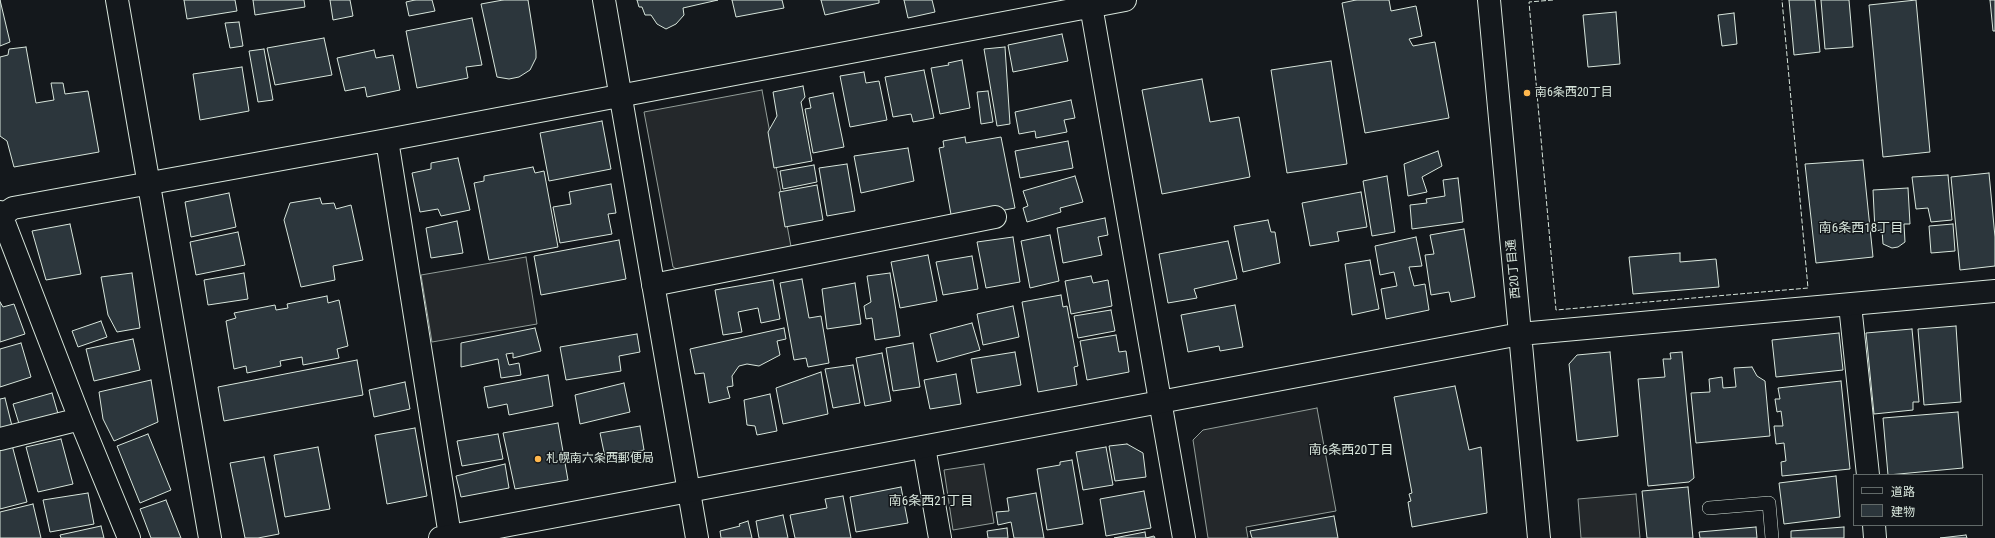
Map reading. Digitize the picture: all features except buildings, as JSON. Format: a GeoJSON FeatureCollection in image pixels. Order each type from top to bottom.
{"type":"FeatureCollection","features":[{"type":"Feature","properties":{"kind":"street"},"geometry":{"type":"LineString","coordinates":[[117,0],[210,538]]}},
{"type":"Feature","properties":{"kind":"street"},"geometry":{"type":"LineString","coordinates":[[604,0],[697,538]]}},
{"type":"Feature","properties":{"kind":"street"},"geometry":{"type":"LineString","coordinates":[[129,538],[80,419],[1,215],[13,208],[387,140],[1091,3],[1125,0]]}},
{"type":"Feature","properties":{"kind":"street","name":"西20丁目通"},"geometry":{"type":"LineString","coordinates":[[1489,0],[1539,538]]}},
{"type":"Feature","properties":{"kind":"street"},"geometry":{"type":"LineString","coordinates":[[1091,3],[1184,538]]}},
{"type":"Feature","properties":{"kind":"street"},"geometry":{"type":"LineString","coordinates":[[387,140],[445,537],[1520,334],[1995,291]]}},
{"type":"Feature","properties":{"kind":"street"},"geometry":{"type":"LineString","coordinates":[[653,285],[994,217]]}},
{"type":"Feature","properties":{"kind":"street"},"geometry":{"type":"LineString","coordinates":[[1850,305],[1868,474]]}},
{"type":"Feature","properties":{"kind":"street"},"geometry":{"type":"LineString","coordinates":[[0,439],[80,419]]}},
{"type":"Feature","properties":{"kind":"street"},"geometry":{"type":"LineString","coordinates":[[924,447],[940,538]]}},
{"type":"Feature","properties":{"kind":"street"},"geometry":{"type":"LineString","coordinates":[[1874,526],[1875,538]]}},
{"type":"Feature","properties":{"kind":"lane"},"geometry":{"type":"LineString","coordinates":[[1709,508],[1769,503],[1772,538]]}},
{"type":"Feature","properties":{"kind":"shaded area"},"geometry":{"type":"Polygon","coordinates":[[[762,90],[792,252],[682,272],[673,267],[644,112],[762,90]]]}},
{"type":"Feature","properties":{"kind":"shaded area"},"geometry":{"type":"Polygon","coordinates":[[[526,257],[537,324],[432,342],[421,275],[526,257]]]}},
{"type":"Feature","properties":{"kind":"shaded area"},"geometry":{"type":"Polygon","coordinates":[[[1317,408],[1336,511],[1246,527],[1248,538],[1208,538],[1193,440],[1203,430],[1317,408]]]}},
{"type":"Feature","properties":{"kind":"shaded area"},"geometry":{"type":"Polygon","coordinates":[[[984,464],[994,523],[953,530],[944,470],[984,464]]]}},
{"type":"Feature","properties":{"kind":"shaded area"},"geometry":{"type":"Polygon","coordinates":[[[1636,494],[1640,538],[1581,538],[1578,499],[1636,494]]]}},
{"type":"Feature","properties":{"kind":"fence"},"geometry":{"type":"LineString","coordinates":[[1553,0],[1529,2],[1556,310],[1808,288],[1782,0]]}},
{"type":"Feature","properties":{"kind":"place","name":"南6条西20丁目"},"geometry":{"type":"Point","coordinates":[1527,93]}},
{"type":"Feature","properties":{"kind":"place","name":"札幌南六条西郵便局"},"geometry":{"type":"Point","coordinates":[538,459]}},
{"type":"Feature","properties":{"kind":"district","name":"南6条西18丁目"},"geometry":{"type":"Point","coordinates":[1861,229]}},
{"type":"Feature","properties":{"kind":"district","name":"南6条西20丁目"},"geometry":{"type":"Point","coordinates":[1351,451]}},
{"type":"Feature","properties":{"kind":"district","name":"南6条西21丁目"},"geometry":{"type":"Point","coordinates":[931,502]}}]}
